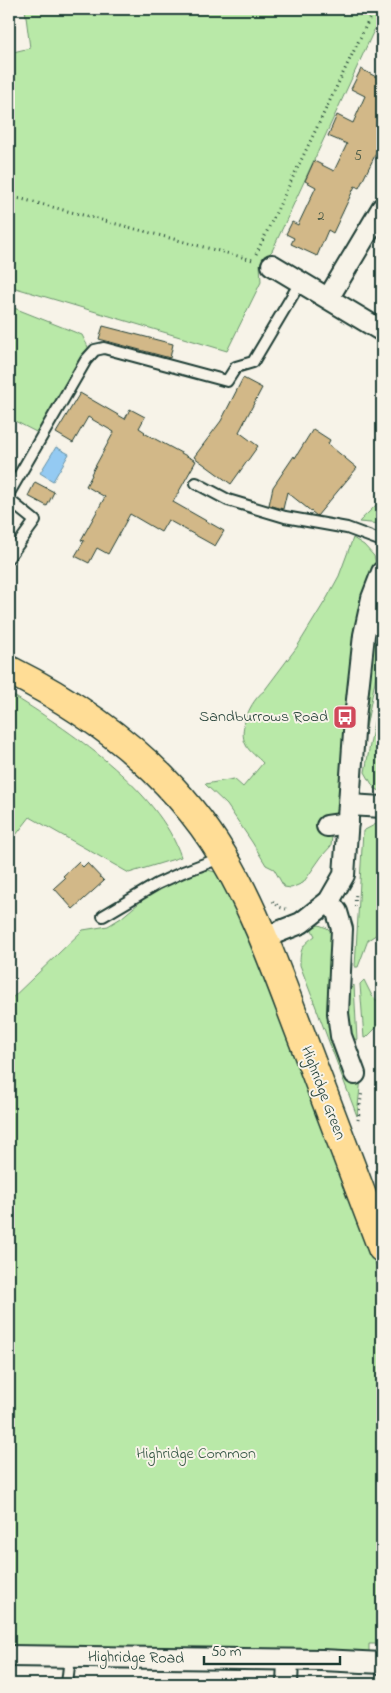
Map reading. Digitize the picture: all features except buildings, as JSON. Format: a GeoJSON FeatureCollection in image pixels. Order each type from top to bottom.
{"type":"FeatureCollection","features":[{"type":"Feature","properties":{"kind":"highway","name":"Highridge Green"},"geometry":{"type":"LineString","coordinates":[[9,670],[90,718],[134,751],[169,785],[200,823],[223,857],[263,938],[382,1248]]}},
{"type":"Feature","properties":{"kind":"street"},"geometry":{"type":"LineString","coordinates":[[329,298],[382,208]]}},
{"type":"Feature","properties":{"kind":"street"},"geometry":{"type":"LineString","coordinates":[[272,265],[382,331]]}},
{"type":"Feature","properties":{"kind":"street"},"geometry":{"type":"LineString","coordinates":[[263,938],[301,923],[329,901],[344,875],[355,718],[364,635],[372,598],[382,572]]}},
{"type":"Feature","properties":{"kind":"street"},"geometry":{"type":"LineString","coordinates":[[326,826],[349,814],[382,807]]}},
{"type":"Feature","properties":{"kind":"street"},"geometry":{"type":"LineString","coordinates":[[329,901],[337,912],[342,929],[338,1013],[341,1036],[359,1078]]}},
{"type":"Feature","properties":{"kind":"street","name":"Highridge Road"},"geometry":{"type":"LineString","coordinates":[[9,1656],[382,1663]]}},
{"type":"Feature","properties":{"kind":"street"},"geometry":{"type":"LineString","coordinates":[[287,1684],[288,1661]]}},
{"type":"Feature","properties":{"kind":"lane"},"geometry":{"type":"LineString","coordinates":[[9,493],[86,360],[95,350],[104,348],[227,380],[236,367],[253,362],[301,281]]}},
{"type":"Feature","properties":{"kind":"lane"},"geometry":{"type":"LineString","coordinates":[[196,483],[228,500],[284,517],[346,528],[382,541]]}},
{"type":"Feature","properties":{"kind":"lane"},"geometry":{"type":"LineString","coordinates":[[9,500],[35,521],[9,557]]}},
{"type":"Feature","properties":{"kind":"lane"},"geometry":{"type":"LineString","coordinates":[[103,916],[157,884],[223,857]]}},
{"type":"Feature","properties":{"kind":"lane"},"geometry":{"type":"LineString","coordinates":[[67,1684],[70,1657]]}},
{"type":"Feature","properties":{"kind":"path"},"geometry":{"type":"LineString","coordinates":[[253,260],[374,9]]}},
{"type":"Feature","properties":{"kind":"path"},"geometry":{"type":"LineString","coordinates":[[9,197],[253,260],[260,264],[272,265]]}},
{"type":"Feature","properties":{"kind":"path"},"geometry":{"type":"LineString","coordinates":[[355,907],[357,887]]}},
{"type":"Feature","properties":{"kind":"path"},"geometry":{"type":"LineString","coordinates":[[358,1122],[359,1078]]}},
{"type":"Feature","properties":{"kind":"green space"},"geometry":{"type":"Polygon","coordinates":[[[25,9],[382,9],[382,13],[272,251],[260,264],[261,282],[227,351],[9,286],[9,53],[30,48],[25,9]]]}},
{"type":"Feature","properties":{"kind":"green space"},"geometry":{"type":"Polygon","coordinates":[[[9,306],[82,335],[89,349],[38,433],[9,418],[9,306]]]}},
{"type":"Feature","properties":{"kind":"green space"},"geometry":{"type":"Polygon","coordinates":[[[382,497],[382,524],[359,522],[374,507],[382,497]]]}},
{"type":"Feature","properties":{"kind":"green space"},"geometry":{"type":"Polygon","coordinates":[[[353,538],[364,545],[374,556],[376,564],[366,588],[353,644],[347,709],[342,708],[341,722],[346,723],[338,813],[331,831],[331,846],[303,883],[291,888],[284,887],[274,869],[266,865],[227,805],[205,784],[234,779],[243,787],[263,763],[249,750],[244,739],[244,724],[250,708],[297,647],[327,598],[339,576],[353,538]]]}},
{"type":"Feature","properties":{"kind":"green space"},"geometry":{"type":"Polygon","coordinates":[[[382,595],[382,644],[365,733],[362,737],[373,635],[382,595]]]}},
{"type":"Feature","properties":{"kind":"green space"},"geometry":{"type":"Polygon","coordinates":[[[382,679],[382,786],[380,791],[374,788],[365,772],[382,679]]]}},
{"type":"Feature","properties":{"kind":"green space"},"geometry":{"type":"Polygon","coordinates":[[[9,693],[57,724],[109,763],[153,808],[170,832],[181,857],[129,873],[30,817],[9,844],[9,693]]]}},
{"type":"Feature","properties":{"kind":"green space"},"geometry":{"type":"Polygon","coordinates":[[[380,822],[382,824],[379,864],[382,892],[382,931],[368,940],[358,967],[355,967],[363,831],[380,822]]]}},
{"type":"Feature","properties":{"kind":"green space","name":"Highridge Common"},"geometry":{"type":"Polygon","coordinates":[[[208,870],[219,873],[249,936],[382,1280],[382,1644],[369,1644],[369,1653],[9,1646],[9,1001],[83,930],[108,926],[121,918],[151,893],[184,878],[208,870]]]}},
{"type":"Feature","properties":{"kind":"green space"},"geometry":{"type":"Polygon","coordinates":[[[319,925],[333,933],[332,1008],[361,1078],[357,1116],[300,965],[303,948],[315,936],[311,928],[319,925]]]}},
{"type":"Feature","properties":{"kind":"green space"},"geometry":{"type":"Polygon","coordinates":[[[364,980],[372,996],[382,1005],[382,1022],[364,1038],[360,984],[364,980]]]}},
{"type":"Feature","properties":{"kind":"green space"},"geometry":{"type":"Polygon","coordinates":[[[354,985],[357,1040],[348,1036],[348,991],[354,985]]]}},
{"type":"Feature","properties":{"kind":"water"},"geometry":{"type":"Polygon","coordinates":[[[56,447],[69,454],[53,481],[40,473],[56,447]]]}},
{"type":"Feature","properties":{"kind":"place","name":"Sandburrows Road"},"geometry":{"type":"Point","coordinates":[345,717]}}]}
